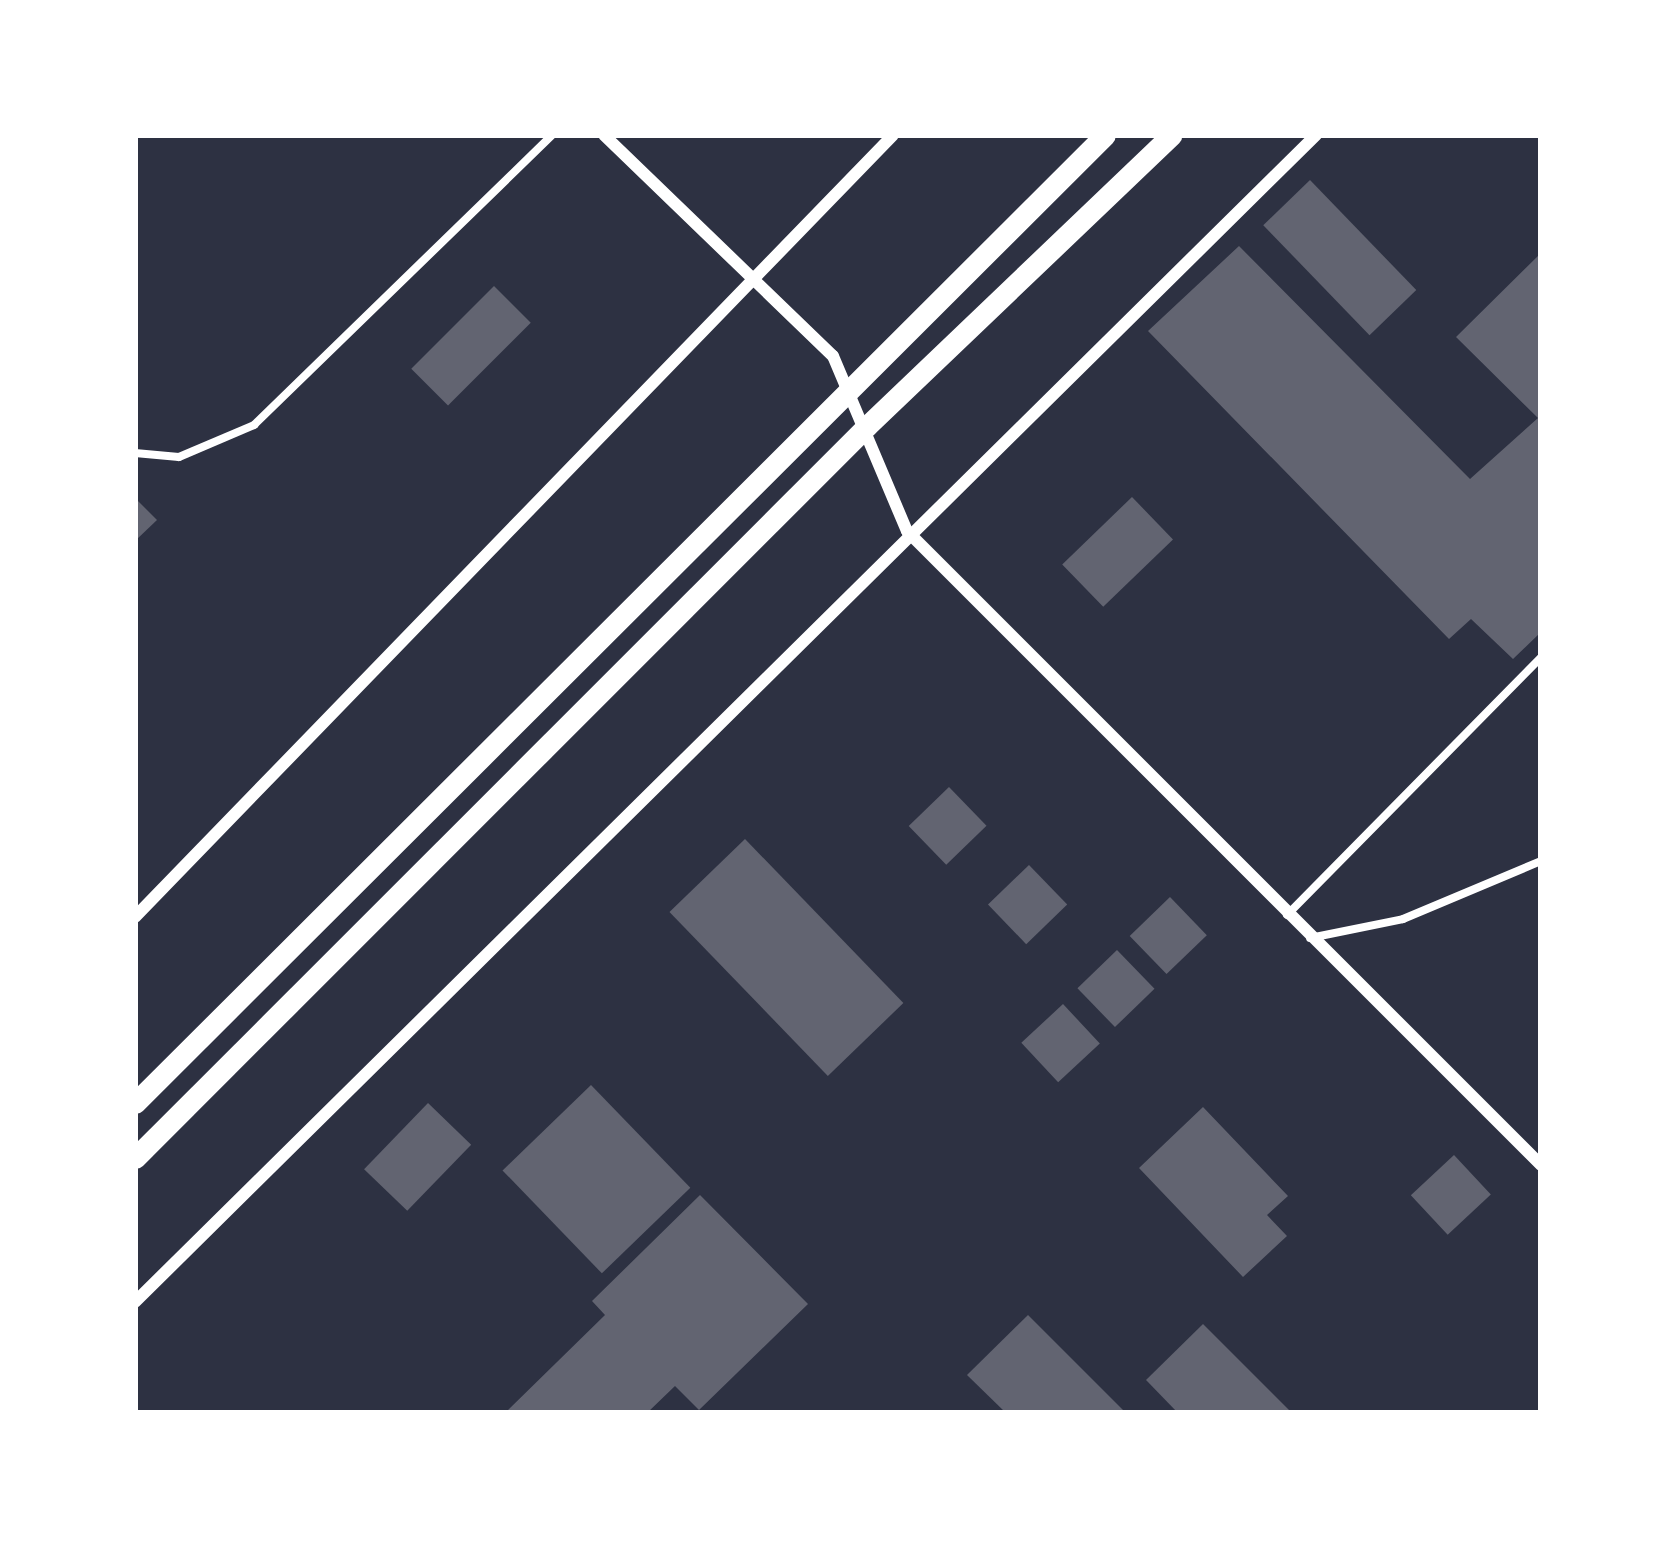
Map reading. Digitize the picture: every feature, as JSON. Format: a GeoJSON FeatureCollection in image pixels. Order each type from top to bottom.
{"type":"FeatureCollection","features":[{"type":"Feature","properties":{"kind":"main road"},"geometry":{"type":"LineString","coordinates":[[135,1103],[1105,135]]}},
{"type":"Feature","properties":{"kind":"main road"},"geometry":{"type":"LineString","coordinates":[[135,1158],[867,426],[1171,135]]}},
{"type":"Feature","properties":{"kind":"street"},"geometry":{"type":"LineString","coordinates":[[604,135],[833,356],[867,426],[907,531],[1286,916],[1541,1166]]}},
{"type":"Feature","properties":{"kind":"street"},"geometry":{"type":"LineString","coordinates":[[135,917],[893,135]]}},
{"type":"Feature","properties":{"kind":"street"},"geometry":{"type":"LineString","coordinates":[[135,1302],[907,531],[1316,135]]}},
{"type":"Feature","properties":{"kind":"lane"},"geometry":{"type":"LineString","coordinates":[[135,453],[178,457],[254,425],[552,135]]}},
{"type":"Feature","properties":{"kind":"lane"},"geometry":{"type":"LineString","coordinates":[[1286,916],[1541,657]]}},
{"type":"Feature","properties":{"kind":"lane"},"geometry":{"type":"LineString","coordinates":[[1308,938],[1403,920],[1541,861]]}},
{"type":"Feature","properties":{"kind":"building"},"geometry":{"type":"Polygon","coordinates":[[[1310,180],[1416,290],[1370,335],[1263,225],[1310,180]]]}},
{"type":"Feature","properties":{"kind":"building"},"geometry":{"type":"Polygon","coordinates":[[[1239,246],[1470,479],[1538,418],[1456,337],[1541,253],[1541,632],[1513,659],[1471,619],[1449,639],[1148,331],[1239,246]]]}},
{"type":"Feature","properties":{"kind":"building"},"geometry":{"type":"Polygon","coordinates":[[[494,286],[531,323],[448,406],[411,369],[494,286]]]}},
{"type":"Feature","properties":{"kind":"building"},"geometry":{"type":"Polygon","coordinates":[[[1132,497],[1173,539],[1103,607],[1062,564],[1132,497]]]}},
{"type":"Feature","properties":{"kind":"building"},"geometry":{"type":"Polygon","coordinates":[[[135,498],[157,520],[135,541],[135,498]]]}},
{"type":"Feature","properties":{"kind":"building"},"geometry":{"type":"Polygon","coordinates":[[[949,787],[987,826],[946,865],[909,826],[949,787]]]}},
{"type":"Feature","properties":{"kind":"building"},"geometry":{"type":"Polygon","coordinates":[[[745,839],[903,1003],[828,1076],[669,912],[745,839]]]}},
{"type":"Feature","properties":{"kind":"building"},"geometry":{"type":"Polygon","coordinates":[[[1029,865],[1067,905],[1026,944],[988,905],[1029,865]]]}},
{"type":"Feature","properties":{"kind":"building"},"geometry":{"type":"Polygon","coordinates":[[[1170,897],[1207,935],[1167,974],[1130,936],[1170,897]]]}},
{"type":"Feature","properties":{"kind":"building"},"geometry":{"type":"Polygon","coordinates":[[[1117,950],[1155,989],[1115,1027],[1077,988],[1117,950]]]}},
{"type":"Feature","properties":{"kind":"building"},"geometry":{"type":"Polygon","coordinates":[[[1063,1004],[1100,1043],[1058,1082],[1021,1043],[1063,1004]]]}},
{"type":"Feature","properties":{"kind":"building"},"geometry":{"type":"Polygon","coordinates":[[[591,1085],[690,1188],[602,1273],[503,1170],[591,1085]]]}},
{"type":"Feature","properties":{"kind":"building"},"geometry":{"type":"Polygon","coordinates":[[[428,1103],[471,1145],[407,1211],[364,1169],[428,1103]]]}},
{"type":"Feature","properties":{"kind":"building"},"geometry":{"type":"Polygon","coordinates":[[[1203,1107],[1288,1196],[1267,1215],[1287,1236],[1243,1277],[1139,1168],[1203,1107]]]}},
{"type":"Feature","properties":{"kind":"building"},"geometry":{"type":"Polygon","coordinates":[[[1454,1155],[1491,1194],[1448,1235],[1411,1195],[1454,1155]]]}},
{"type":"Feature","properties":{"kind":"building"},"geometry":{"type":"Polygon","coordinates":[[[700,1195],[808,1304],[699,1410],[675,1386],[647,1413],[505,1413],[605,1315],[592,1301],[700,1195]]]}},
{"type":"Feature","properties":{"kind":"building"},"geometry":{"type":"Polygon","coordinates":[[[1028,1315],[1126,1413],[1006,1413],[967,1375],[1028,1315]]]}},
{"type":"Feature","properties":{"kind":"building"},"geometry":{"type":"Polygon","coordinates":[[[1203,1324],[1292,1413],[1178,1413],[1146,1380],[1203,1324]]]}}]}
